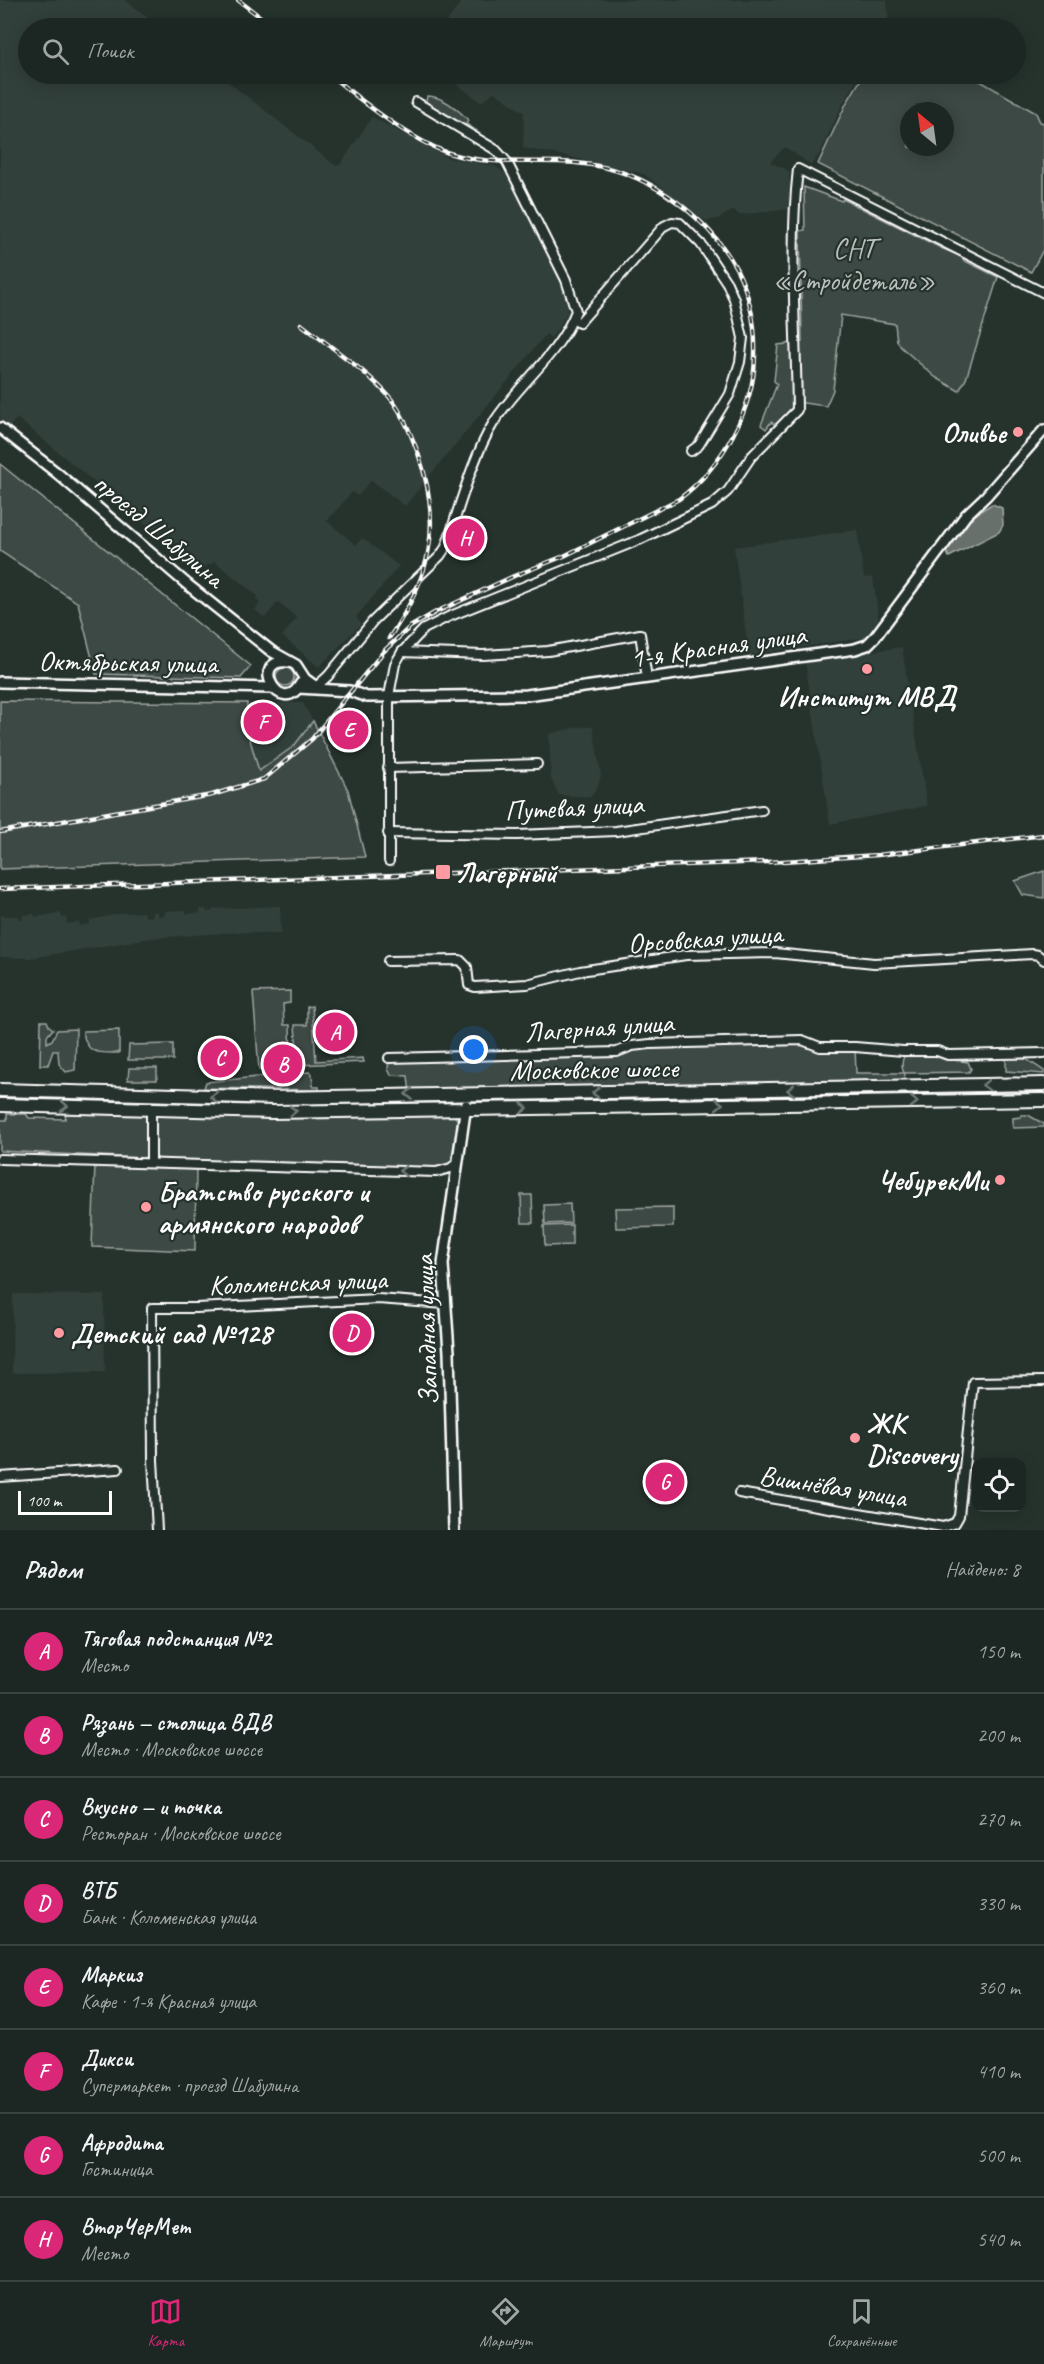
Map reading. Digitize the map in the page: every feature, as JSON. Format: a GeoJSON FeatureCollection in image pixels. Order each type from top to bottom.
{"type":"FeatureCollection","features":[{"type":"Feature","properties":{"kind":"main road","name":"Московское шоссе"},"geometry":{"type":"LineString","coordinates":[[0,1090],[277,1098],[654,1093],[1044,1084]]}},
{"type":"Feature","properties":{"kind":"main road","name":"Московское шоссе"},"geometry":{"type":"LineString","coordinates":[[0,1105],[283,1112],[1044,1100]]}},
{"type":"Feature","properties":{"kind":"street"},"geometry":{"type":"LineString","coordinates":[[316,687],[328,676],[373,621],[440,556],[446,547],[488,434],[502,412],[551,355],[576,311],[566,280],[507,162],[496,150],[416,102]]}},
{"type":"Feature","properties":{"kind":"street"},"geometry":{"type":"LineString","coordinates":[[389,861],[389,696],[395,664],[402,651],[424,629],[448,617],[639,540],[712,505],[728,491],[751,457],[797,410],[793,277],[794,203],[798,169],[1044,293]]}},
{"type":"Feature","properties":{"kind":"street"},"geometry":{"type":"LineString","coordinates":[[573,319],[579,323],[664,226],[672,222],[680,223],[701,244],[727,283],[740,318],[742,338],[740,362],[730,394],[699,445],[691,451]]}},
{"type":"Feature","properties":{"kind":"street","name":"проезд Шабулина"},"geometry":{"type":"LineString","coordinates":[[0,428],[57,473],[188,585],[271,651],[296,665],[301,674],[316,687]]}},
{"type":"Feature","properties":{"kind":"street","name":"1-я Красная улица"},"geometry":{"type":"LineString","coordinates":[[298,688],[316,687],[350,691],[367,697],[527,695],[855,649],[867,645],[966,515],[991,491],[1044,430]]}},
{"type":"Feature","properties":{"kind":"street"},"geometry":{"type":"LineString","coordinates":[[402,651],[483,655],[548,651],[640,634],[647,678]]}},
{"type":"Feature","properties":{"kind":"street"},"geometry":{"type":"LineString","coordinates":[[271,651],[275,654],[275,664]]}},
{"type":"Feature","properties":{"kind":"street"},"geometry":{"type":"LineString","coordinates":[[291,662],[275,664],[271,668],[268,678],[272,688],[281,694],[287,694],[301,684],[301,674]]}},
{"type":"Feature","properties":{"kind":"street","name":"Октябрьская улица"},"geometry":{"type":"LineString","coordinates":[[255,687],[268,678]]}},
{"type":"Feature","properties":{"kind":"street","name":"Октябрьская улица"},"geometry":{"type":"LineString","coordinates":[[0,682],[272,688]]}},
{"type":"Feature","properties":{"kind":"street"},"geometry":{"type":"LineString","coordinates":[[388,768],[537,764]]}},
{"type":"Feature","properties":{"kind":"street","name":"Путевая улица"},"geometry":{"type":"LineString","coordinates":[[388,833],[517,835],[616,831],[762,810]]}},
{"type":"Feature","properties":{"kind":"street","name":"Орсовская улица"},"geometry":{"type":"LineString","coordinates":[[388,961],[460,960],[467,967],[469,985],[475,987],[527,984],[580,971],[686,955],[775,952],[874,963],[1033,954],[1044,960]]}},
{"type":"Feature","properties":{"kind":"street","name":"Лагерная улица"},"geometry":{"type":"LineString","coordinates":[[389,1058],[617,1052],[632,1046],[650,1044],[802,1040],[820,1047],[855,1047],[903,1052],[1044,1053]]}},
{"type":"Feature","properties":{"kind":"street","name":"Западная улица"},"geometry":{"type":"LineString","coordinates":[[454,1530],[449,1352],[442,1264],[468,1094]]}},
{"type":"Feature","properties":{"kind":"street"},"geometry":{"type":"LineString","coordinates":[[151,1110],[151,1162]]}},
{"type":"Feature","properties":{"kind":"street"},"geometry":{"type":"LineString","coordinates":[[0,1159],[436,1172],[451,1168],[458,1162]]}},
{"type":"Feature","properties":{"kind":"street","name":"Коломенская улица"},"geometry":{"type":"LineString","coordinates":[[156,1530],[152,1308],[378,1299],[445,1304]]}},
{"type":"Feature","properties":{"kind":"street","name":"Вишнёвая улица"},"geometry":{"type":"LineString","coordinates":[[740,1493],[936,1526],[951,1525],[959,1516],[973,1382],[1044,1381]]}},
{"type":"Feature","properties":{"kind":"street"},"geometry":{"type":"LineString","coordinates":[[0,1477],[118,1469]]}},
{"type":"Feature","properties":{"kind":"shaded area"},"geometry":{"type":"Polygon","coordinates":[[[0,0],[125,0],[148,18],[18,18],[18,84],[231,84],[336,166],[341,164],[372,117],[448,158],[495,166],[507,175],[565,293],[568,312],[558,329],[551,338],[546,334],[405,506],[371,480],[358,496],[352,492],[327,521],[356,545],[362,538],[399,566],[356,617],[361,624],[319,667],[282,636],[297,618],[278,602],[265,618],[255,610],[260,603],[256,599],[258,596],[215,562],[199,569],[17,418],[9,427],[0,420],[0,0]]]}},
{"type":"Feature","properties":{"kind":"shaded area"},"geometry":{"type":"Polygon","coordinates":[[[463,0],[887,0],[888,18],[449,18],[463,0]]]}},
{"type":"Feature","properties":{"kind":"shaded area"},"geometry":{"type":"Polygon","coordinates":[[[456,84],[855,84],[842,105],[820,153],[811,165],[785,147],[770,162],[789,171],[790,209],[739,215],[734,210],[717,219],[706,221],[644,174],[523,148],[524,112],[494,92],[481,102],[456,84]]]}},
{"type":"Feature","properties":{"kind":"shaded area"},"geometry":{"type":"Polygon","coordinates":[[[992,504],[1002,508],[1003,525],[999,532],[949,557],[946,551],[959,530],[992,504]]]}},
{"type":"Feature","properties":{"kind":"shaded area"},"geometry":{"type":"Polygon","coordinates":[[[857,530],[864,578],[873,577],[879,622],[869,637],[749,655],[734,547],[857,530]]]}},
{"type":"Feature","properties":{"kind":"shaded area"},"geometry":{"type":"Polygon","coordinates":[[[902,647],[927,806],[830,824],[805,661],[902,647]]]}},
{"type":"Feature","properties":{"kind":"shaded area"},"geometry":{"type":"Polygon","coordinates":[[[247,703],[303,703],[313,721],[294,746],[259,771],[246,726],[247,703]]]}},
{"type":"Feature","properties":{"kind":"shaded area"},"geometry":{"type":"Polygon","coordinates":[[[577,727],[593,727],[601,775],[591,797],[559,795],[551,779],[549,734],[577,727]]]}},
{"type":"Feature","properties":{"kind":"shaded area"},"geometry":{"type":"Polygon","coordinates":[[[280,906],[281,934],[239,932],[151,938],[31,958],[0,957],[0,916],[19,916],[19,920],[23,919],[23,915],[34,914],[35,917],[61,913],[62,918],[66,917],[67,924],[79,922],[80,926],[90,924],[90,920],[122,913],[144,912],[145,917],[152,917],[153,912],[157,912],[158,916],[165,915],[165,911],[186,910],[186,914],[200,913],[200,909],[206,909],[207,912],[213,909],[280,906]]]}},
{"type":"Feature","properties":{"kind":"shaded area","name":"Детский сад №128"},"geometry":{"type":"Polygon","coordinates":[[[13,1294],[104,1295],[105,1372],[12,1373],[13,1294]]]}},
{"type":"Feature","properties":{"kind":"green space","name":"СНТ «Стройдеталь»"},"geometry":{"type":"Polygon","coordinates":[[[858,84],[985,84],[1036,113],[1040,122],[1044,123],[1044,248],[1031,272],[818,164],[858,84]]]}},
{"type":"Feature","properties":{"kind":"green space"},"geometry":{"type":"Polygon","coordinates":[[[427,96],[438,98],[449,104],[468,120],[466,124],[477,131],[472,134],[432,109],[426,102],[427,96]]]}},
{"type":"Feature","properties":{"kind":"green space","name":"СНТ «Стройдеталь»"},"geometry":{"type":"Polygon","coordinates":[[[804,187],[842,201],[843,199],[963,257],[963,260],[998,277],[966,379],[959,391],[935,377],[901,347],[897,341],[895,324],[841,315],[833,390],[826,406],[796,402],[790,415],[779,427],[771,422],[766,429],[761,425],[777,384],[774,381],[778,345],[802,342],[800,231],[805,230],[804,187]]]}},
{"type":"Feature","properties":{"kind":"green space"},"geometry":{"type":"Polygon","coordinates":[[[0,464],[251,666],[241,678],[96,674],[78,603],[0,551],[0,464]]]}},
{"type":"Feature","properties":{"kind":"green space"},"geometry":{"type":"Polygon","coordinates":[[[285,668],[291,671],[294,677],[291,683],[285,686],[279,683],[276,677],[279,671],[285,668]]]}},
{"type":"Feature","properties":{"kind":"green space"},"geometry":{"type":"Polygon","coordinates":[[[0,701],[247,703],[246,726],[259,771],[294,746],[313,721],[348,790],[365,857],[0,869],[0,701]]]}},
{"type":"Feature","properties":{"kind":"green space"},"geometry":{"type":"Polygon","coordinates":[[[1044,871],[1044,898],[1023,895],[1015,881],[1044,871]]]}},
{"type":"Feature","properties":{"kind":"green space"},"geometry":{"type":"Polygon","coordinates":[[[290,991],[290,1003],[283,1004],[284,1025],[290,1025],[291,1065],[288,1068],[259,1070],[253,992],[290,991]]]}},
{"type":"Feature","properties":{"kind":"green space"},"geometry":{"type":"Polygon","coordinates":[[[312,1006],[316,1061],[363,1058],[364,1062],[298,1065],[295,1025],[307,1025],[307,1007],[312,1006]]]}},
{"type":"Feature","properties":{"kind":"green space"},"geometry":{"type":"Polygon","coordinates":[[[41,1021],[47,1021],[53,1029],[47,1036],[47,1043],[52,1040],[57,1030],[76,1029],[75,1070],[66,1072],[59,1064],[58,1051],[53,1051],[48,1065],[40,1065],[41,1021]]]}},
{"type":"Feature","properties":{"kind":"green space"},"geometry":{"type":"Polygon","coordinates":[[[119,1030],[119,1053],[90,1049],[83,1031],[119,1030]]]}},
{"type":"Feature","properties":{"kind":"green space"},"geometry":{"type":"Polygon","coordinates":[[[802,1040],[812,1044],[855,1047],[856,1073],[904,1073],[902,1063],[907,1053],[934,1053],[953,1060],[968,1062],[971,1069],[969,1072],[905,1073],[904,1082],[410,1094],[408,1076],[391,1075],[388,1069],[389,1058],[617,1052],[632,1046],[802,1040]]]}},
{"type":"Feature","properties":{"kind":"green space"},"geometry":{"type":"Polygon","coordinates":[[[173,1044],[173,1060],[128,1060],[129,1045],[173,1044]]]}},
{"type":"Feature","properties":{"kind":"green space"},"geometry":{"type":"Polygon","coordinates":[[[1006,1058],[1026,1059],[1044,1071],[1044,1074],[1006,1071],[1006,1058]]]}},
{"type":"Feature","properties":{"kind":"green space"},"geometry":{"type":"Polygon","coordinates":[[[129,1068],[157,1068],[157,1080],[128,1080],[129,1068]]]}},
{"type":"Feature","properties":{"kind":"green space"},"geometry":{"type":"Polygon","coordinates":[[[309,1072],[312,1074],[313,1087],[319,1087],[319,1090],[204,1088],[206,1082],[309,1072]]]}},
{"type":"Feature","properties":{"kind":"green space"},"geometry":{"type":"Polygon","coordinates":[[[1044,1091],[1044,1093],[480,1103],[479,1101],[1044,1091]]]}},
{"type":"Feature","properties":{"kind":"green space"},"geometry":{"type":"Polygon","coordinates":[[[0,1096],[271,1104],[459,1101],[458,1103],[270,1107],[0,1099],[0,1096]]]}},
{"type":"Feature","properties":{"kind":"green space"},"geometry":{"type":"Polygon","coordinates":[[[66,1112],[144,1114],[148,1121],[149,1156],[143,1158],[0,1151],[0,1120],[7,1120],[7,1114],[26,1114],[29,1118],[65,1119],[66,1112]]]}},
{"type":"Feature","properties":{"kind":"green space"},"geometry":{"type":"Polygon","coordinates":[[[158,1114],[345,1117],[453,1115],[460,1122],[456,1159],[452,1165],[436,1169],[159,1160],[154,1151],[152,1137],[158,1114]]]}},
{"type":"Feature","properties":{"kind":"green space"},"geometry":{"type":"Polygon","coordinates":[[[1021,1115],[1028,1115],[1044,1124],[1044,1127],[1013,1128],[1013,1118],[1021,1117],[1021,1115]]]}},
{"type":"Feature","properties":{"kind":"green space"},"geometry":{"type":"Polygon","coordinates":[[[95,1164],[196,1167],[195,1251],[92,1247],[95,1164]]]}},
{"type":"Feature","properties":{"kind":"green space"},"geometry":{"type":"Polygon","coordinates":[[[521,1195],[532,1195],[533,1223],[522,1223],[521,1195]]]}},
{"type":"Feature","properties":{"kind":"green space"},"geometry":{"type":"Polygon","coordinates":[[[570,1204],[571,1223],[545,1224],[544,1205],[570,1204]]]}},
{"type":"Feature","properties":{"kind":"green space"},"geometry":{"type":"Polygon","coordinates":[[[673,1207],[673,1227],[616,1228],[615,1208],[673,1207]]]}},
{"type":"Feature","properties":{"kind":"green space"},"geometry":{"type":"Polygon","coordinates":[[[572,1225],[572,1245],[545,1246],[544,1226],[572,1225]]]}},
{"type":"Feature","properties":{"kind":"railway"},"geometry":{"type":"LineString","coordinates":[[238,0],[262,18]]}},
{"type":"Feature","properties":{"kind":"railway"},"geometry":{"type":"LineString","coordinates":[[0,832],[212,795],[264,779],[312,739],[384,651],[410,627],[436,612],[564,556],[679,499],[695,486],[722,454],[742,416],[749,396],[755,356],[751,311],[745,289],[725,250],[711,233],[678,202],[639,179],[598,166],[561,162],[504,162],[467,158],[449,153],[403,130],[341,84]]}},
{"type":"Feature","properties":{"kind":"railway"},"geometry":{"type":"LineString","coordinates":[[301,324],[361,370],[392,400],[410,433],[426,479],[431,527],[429,550],[415,593],[389,638]]}},
{"type":"Feature","properties":{"kind":"railway"},"geometry":{"type":"LineString","coordinates":[[0,889],[768,862],[878,855],[1044,835]]}},
{"type":"Feature","properties":{"kind":"place","name":"Оливье"},"geometry":{"type":"Point","coordinates":[1018,432]}},
{"type":"Feature","properties":{"kind":"place","name":"ВторЧерМет"},"geometry":{"type":"Point","coordinates":[465,538]}},
{"type":"Feature","properties":{"kind":"place","name":"Институт МВД"},"geometry":{"type":"Point","coordinates":[867,669]}},
{"type":"Feature","properties":{"kind":"place","name":"Дикси"},"geometry":{"type":"Point","coordinates":[263,722]}},
{"type":"Feature","properties":{"kind":"place","name":"Маркиз"},"geometry":{"type":"Point","coordinates":[349,730]}},
{"type":"Feature","properties":{"kind":"place","name":"Лагерный"},"geometry":{"type":"Point","coordinates":[443,872]}},
{"type":"Feature","properties":{"kind":"place","name":"Тяговая подстанция №2"},"geometry":{"type":"Point","coordinates":[335,1032]}},
{"type":"Feature","properties":{"kind":"place","name":"Вкусно — и точка"},"geometry":{"type":"Point","coordinates":[220,1058]}},
{"type":"Feature","properties":{"kind":"place","name":"Рязань — столица ВДВ"},"geometry":{"type":"Point","coordinates":[283,1064]}},
{"type":"Feature","properties":{"kind":"place","name":"ЧебурекМи"},"geometry":{"type":"Point","coordinates":[1000,1180]}},
{"type":"Feature","properties":{"kind":"place","name":"Братство русского и армянского народов"},"geometry":{"type":"Point","coordinates":[146,1207]}},
{"type":"Feature","properties":{"kind":"place","name":"Детский сад №128"},"geometry":{"type":"Point","coordinates":[59,1333]}},
{"type":"Feature","properties":{"kind":"place","name":"ВТБ"},"geometry":{"type":"Point","coordinates":[352,1333]}},
{"type":"Feature","properties":{"kind":"place","name":"ЖК Discovery"},"geometry":{"type":"Point","coordinates":[855,1438]}},
{"type":"Feature","properties":{"kind":"place","name":"Афродита"},"geometry":{"type":"Point","coordinates":[665,1482]}}]}
